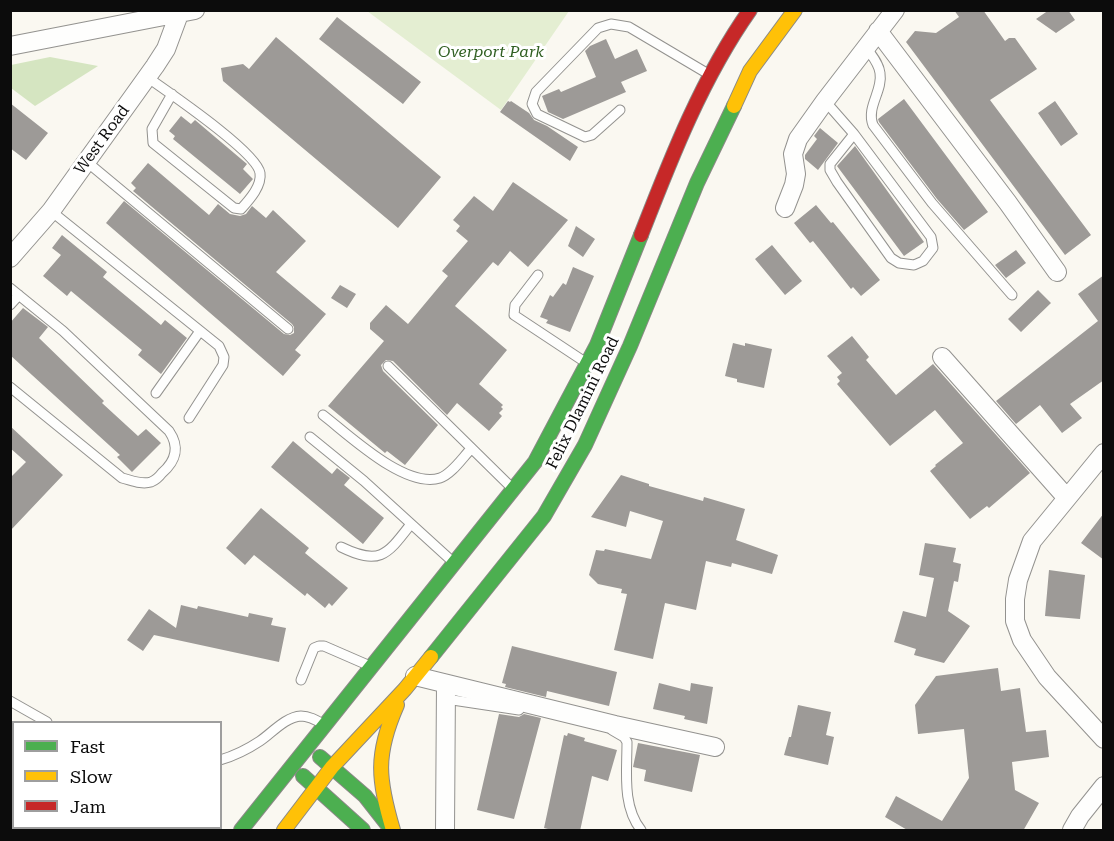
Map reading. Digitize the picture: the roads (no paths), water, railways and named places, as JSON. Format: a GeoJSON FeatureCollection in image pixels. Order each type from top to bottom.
{"type":"FeatureCollection","features":[{"type":"Feature","properties":{"kind":"main road"},"geometry":{"type":"LineString","coordinates":[[729,40],[734,10]]}},
{"type":"Feature","properties":{"kind":"main road","name":"Felix Dlamini Road"},"geometry":{"type":"LineString","coordinates":[[241,831],[535,462],[597,345],[672,153],[729,40],[750,10]]}},
{"type":"Feature","properties":{"kind":"main road","name":"Felix Dlamini Road"},"geometry":{"type":"LineString","coordinates":[[284,831],[332,767],[410,683],[543,516],[585,445],[630,346],[697,183],[750,71],[795,10]]}},
{"type":"Feature","properties":{"kind":"main road"},"geometry":{"type":"LineString","coordinates":[[392,831],[380,786],[379,764],[385,729],[410,683]]}},
{"type":"Feature","properties":{"kind":"main road"},"geometry":{"type":"LineString","coordinates":[[309,747],[353,785],[381,814],[392,831]]}},
{"type":"Feature","properties":{"kind":"main road"},"geometry":{"type":"LineString","coordinates":[[293,767],[363,831]]}},
{"type":"Feature","properties":{"kind":"street"},"geometry":{"type":"LineString","coordinates":[[785,207],[794,184],[794,148],[825,101],[895,10]]}},
{"type":"Feature","properties":{"kind":"street"},"geometry":{"type":"LineString","coordinates":[[10,46],[187,12]]}},
{"type":"Feature","properties":{"kind":"street","name":"West Road"},"geometry":{"type":"LineString","coordinates":[[10,258],[51,211],[87,162],[166,49],[187,12]]}},
{"type":"Feature","properties":{"kind":"street"},"geometry":{"type":"LineString","coordinates":[[878,31],[1008,203],[1057,272]]}},
{"type":"Feature","properties":{"kind":"street"},"geometry":{"type":"LineString","coordinates":[[942,357],[1066,497]]}},
{"type":"Feature","properties":{"kind":"street"},"geometry":{"type":"LineString","coordinates":[[1104,453],[1032,541],[1018,579],[1015,599],[1015,621],[1022,640],[1038,665],[1075,710],[1104,739]]}},
{"type":"Feature","properties":{"kind":"street"},"geometry":{"type":"LineString","coordinates":[[410,683],[715,747]]}},
{"type":"Feature","properties":{"kind":"street"},"geometry":{"type":"LineString","coordinates":[[445,831],[446,692]]}},
{"type":"Feature","properties":{"kind":"street"},"geometry":{"type":"LineString","coordinates":[[1072,831],[1080,816],[1104,786]]}},
{"type":"Feature","properties":{"kind":"lane"},"geometry":{"type":"LineString","coordinates":[[620,110],[592,135],[585,137],[537,114],[532,104],[536,92],[598,28],[611,24],[629,27],[712,76]]}},
{"type":"Feature","properties":{"kind":"lane"},"geometry":{"type":"LineString","coordinates":[[866,47],[878,64],[881,75],[871,114],[873,125],[932,203],[1012,295]]}},
{"type":"Feature","properties":{"kind":"lane"},"geometry":{"type":"LineString","coordinates":[[147,77],[172,94],[214,126],[254,161],[258,168],[259,184],[241,210],[234,208],[153,143],[152,129],[172,94]]}},
{"type":"Feature","properties":{"kind":"lane"},"geometry":{"type":"LineString","coordinates":[[825,101],[854,134],[931,237],[933,248],[923,261],[914,265],[906,265],[891,258],[830,170],[830,164],[854,134]]}},
{"type":"Feature","properties":{"kind":"lane"},"geometry":{"type":"LineString","coordinates":[[87,162],[288,329]]}},
{"type":"Feature","properties":{"kind":"lane"},"geometry":{"type":"LineString","coordinates":[[51,211],[219,346],[225,357],[223,365],[189,418]]}},
{"type":"Feature","properties":{"kind":"lane"},"geometry":{"type":"LineString","coordinates":[[538,275],[515,305],[514,315],[587,363]]}},
{"type":"Feature","properties":{"kind":"lane"},"geometry":{"type":"LineString","coordinates":[[10,288],[63,331],[170,431],[175,439],[176,453],[168,468],[155,481],[139,483],[122,478],[10,387]]}},
{"type":"Feature","properties":{"kind":"lane"},"geometry":{"type":"LineString","coordinates":[[10,305],[19,295]]}},
{"type":"Feature","properties":{"kind":"lane"},"geometry":{"type":"LineString","coordinates":[[156,393],[200,331]]}},
{"type":"Feature","properties":{"kind":"lane"},"geometry":{"type":"LineString","coordinates":[[388,366],[513,489]]}},
{"type":"Feature","properties":{"kind":"lane"},"geometry":{"type":"LineString","coordinates":[[324,415],[373,455],[406,474],[440,478],[446,475],[471,449]]}},
{"type":"Feature","properties":{"kind":"lane"},"geometry":{"type":"LineString","coordinates":[[310,436],[364,481],[455,564]]}},
{"type":"Feature","properties":{"kind":"lane"},"geometry":{"type":"LineString","coordinates":[[341,547],[359,556],[368,557],[385,553],[392,549],[411,524]]}},
{"type":"Feature","properties":{"kind":"lane"},"geometry":{"type":"LineString","coordinates":[[301,680],[314,648],[319,646],[324,646],[373,667]]}},
{"type":"Feature","properties":{"kind":"lane"},"geometry":{"type":"LineString","coordinates":[[446,692],[618,733],[627,742],[629,809],[640,831]]}},
{"type":"Feature","properties":{"kind":"lane"},"geometry":{"type":"LineString","coordinates":[[10,701],[44,721]]}},
{"type":"Feature","properties":{"kind":"lane"},"geometry":{"type":"LineString","coordinates":[[222,759],[258,743],[287,720],[299,716],[311,718],[325,726]]}},
{"type":"Feature","properties":{"kind":"park label","name":"Overport Park"},"geometry":{"type":"Point","coordinates":[491,52]}}]}
